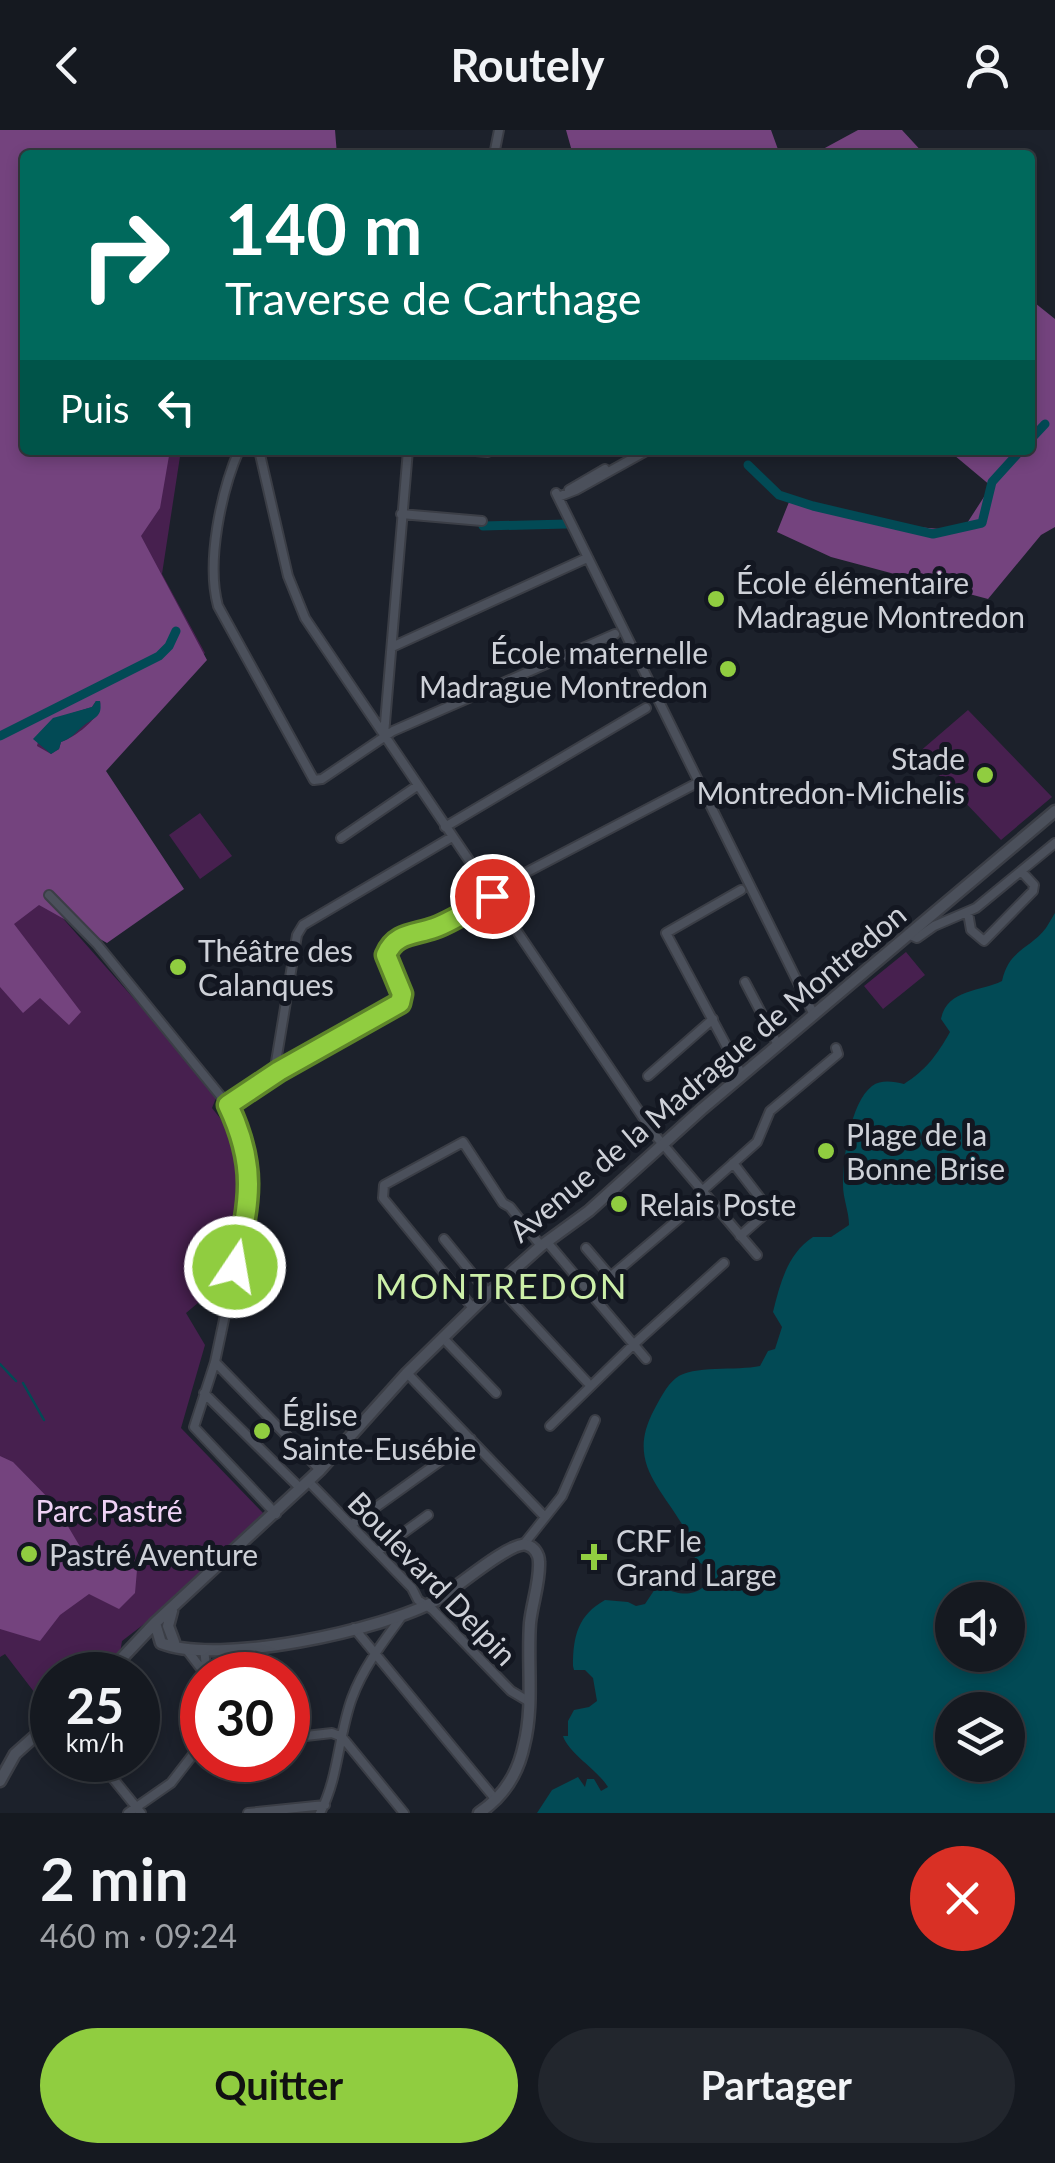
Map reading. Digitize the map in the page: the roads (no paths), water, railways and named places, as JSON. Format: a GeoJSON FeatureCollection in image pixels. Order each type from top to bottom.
{"type":"FeatureCollection","features":[{"type":"Feature","properties":{"kind":"street"},"geometry":{"type":"LineString","coordinates":[[237,455],[220,516],[213,570],[218,606],[314,780],[322,779],[384,736],[615,634]]}},
{"type":"Feature","properties":{"kind":"street"},"geometry":{"type":"LineString","coordinates":[[261,455],[296,602],[416,786],[663,1145],[757,1254]]}},
{"type":"Feature","properties":{"kind":"street"},"geometry":{"type":"LineString","coordinates":[[384,736],[408,455]]}},
{"type":"Feature","properties":{"kind":"street"},"geometry":{"type":"LineString","coordinates":[[638,455],[561,494],[588,558],[814,1015]]}},
{"type":"Feature","properties":{"kind":"street"},"geometry":{"type":"LineString","coordinates":[[402,514],[482,522]]}},
{"type":"Feature","properties":{"kind":"street"},"geometry":{"type":"LineString","coordinates":[[392,647],[588,558]]}},
{"type":"Feature","properties":{"kind":"street"},"geometry":{"type":"LineString","coordinates":[[445,828],[646,708]]}},
{"type":"Feature","properties":{"kind":"street"},"geometry":{"type":"LineString","coordinates":[[228,1105],[268,1082],[274,1074],[400,1003],[402,994],[386,951],[392,943],[413,932],[434,928],[699,782]]}},
{"type":"Feature","properties":{"kind":"street"},"geometry":{"type":"LineString","coordinates":[[341,838],[416,786]]}},
{"type":"Feature","properties":{"kind":"street","name":"Avenue de la Madrague de Montredon"},"geometry":{"type":"LineString","coordinates":[[128,1652],[320,1470],[472,1307],[544,1244],[590,1211],[742,1075],[1055,811]]}},
{"type":"Feature","properties":{"kind":"street"},"geometry":{"type":"LineString","coordinates":[[274,1074],[297,935],[302,925],[452,837]]}},
{"type":"Feature","properties":{"kind":"street"},"geometry":{"type":"LineString","coordinates":[[908,934],[917,938],[968,912],[1055,843]]}},
{"type":"Feature","properties":{"kind":"street"},"geometry":{"type":"LineString","coordinates":[[968,912],[971,930],[984,941],[1033,891],[1034,885],[1021,871]]}},
{"type":"Feature","properties":{"kind":"street"},"geometry":{"type":"LineString","coordinates":[[742,890],[666,933],[742,1075]]}},
{"type":"Feature","properties":{"kind":"street"},"geometry":{"type":"LineString","coordinates":[[49,894],[97,944],[228,1105],[240,1134],[250,1197],[215,1362],[194,1427],[276,1514]]}},
{"type":"Feature","properties":{"kind":"street"},"geometry":{"type":"LineString","coordinates":[[745,982],[778,1045]]}},
{"type":"Feature","properties":{"kind":"street"},"geometry":{"type":"LineString","coordinates":[[648,1076],[712,1019]]}},
{"type":"Feature","properties":{"kind":"street"},"geometry":{"type":"LineString","coordinates":[[702,1190],[757,1142],[770,1111],[838,1054],[836,1048]]}},
{"type":"Feature","properties":{"kind":"street"},"geometry":{"type":"LineString","coordinates":[[472,1307],[381,1194],[384,1185],[462,1142],[503,1202],[646,1359]]}},
{"type":"Feature","properties":{"kind":"street"},"geometry":{"type":"LineString","coordinates":[[734,1163],[767,1207],[765,1214],[740,1236]]}},
{"type":"Feature","properties":{"kind":"street"},"geometry":{"type":"LineString","coordinates":[[590,1294],[682,1216]]}},
{"type":"Feature","properties":{"kind":"street"},"geometry":{"type":"LineString","coordinates":[[444,1239],[587,1382]]}},
{"type":"Feature","properties":{"kind":"street"},"geometry":{"type":"LineString","coordinates":[[586,1248],[610,1276]]}},
{"type":"Feature","properties":{"kind":"street"},"geometry":{"type":"LineString","coordinates":[[550,1426],[633,1344],[724,1263]]}},
{"type":"Feature","properties":{"kind":"street"},"geometry":{"type":"LineString","coordinates":[[442,1338],[496,1393]]}},
{"type":"Feature","properties":{"kind":"street"},"geometry":{"type":"LineString","coordinates":[[215,1362],[320,1470]]}},
{"type":"Feature","properties":{"kind":"street"},"geometry":{"type":"LineString","coordinates":[[407,1373],[545,1517]]}},
{"type":"Feature","properties":{"kind":"street","name":"Boulevard Delpin"},"geometry":{"type":"LineString","coordinates":[[204,1393],[351,1526],[510,1691],[528,1701]]}},
{"type":"Feature","properties":{"kind":"street"},"geometry":{"type":"LineString","coordinates":[[155,1623],[159,1639],[166,1645],[204,1650],[285,1644],[426,1605],[512,1547],[524,1544],[562,1496],[595,1420]]}},
{"type":"Feature","properties":{"kind":"street"},"geometry":{"type":"LineString","coordinates":[[351,1526],[471,1439]]}},
{"type":"Feature","properties":{"kind":"street"},"geometry":{"type":"LineString","coordinates":[[377,1552],[428,1515]]}},
{"type":"Feature","properties":{"kind":"street"},"geometry":{"type":"LineString","coordinates":[[479,1813],[496,1800],[520,1761],[528,1723],[530,1623],[540,1562],[535,1550],[524,1544]]}},
{"type":"Feature","properties":{"kind":"street"},"geometry":{"type":"LineString","coordinates":[[172,1610],[168,1626],[174,1642]]}},
{"type":"Feature","properties":{"kind":"street"},"geometry":{"type":"LineString","coordinates":[[248,1813],[322,1809],[336,1770],[353,1695],[375,1653],[404,1613]]}},
{"type":"Feature","properties":{"kind":"street"},"geometry":{"type":"LineString","coordinates":[[354,1628],[496,1800]]}},
{"type":"Feature","properties":{"kind":"street"},"geometry":{"type":"LineString","coordinates":[[135,1645],[146,1639],[159,1639],[204,1650]]}},
{"type":"Feature","properties":{"kind":"street"},"geometry":{"type":"LineString","coordinates":[[310,1736],[332,1733],[342,1737],[404,1813]]}},
{"type":"Feature","properties":{"kind":"street"},"geometry":{"type":"LineString","coordinates":[[0,1781],[15,1754],[30,1741]]}},
{"type":"Feature","properties":{"kind":"street"},"geometry":{"type":"LineString","coordinates":[[114,1782],[135,1811],[180,1771]]}},
{"type":"Feature","properties":{"kind":"water"},"geometry":{"type":"Polygon","coordinates":[[[100,701],[101,707],[97,717],[61,742],[51,754],[33,739],[53,718],[92,707],[100,701]]]}},
{"type":"Feature","properties":{"kind":"water"},"geometry":{"type":"Polygon","coordinates":[[[1055,913],[1055,1813],[537,1813],[552,1790],[578,1777],[585,1787],[587,1779],[594,1779],[601,1791],[608,1787],[563,1736],[568,1736],[568,1721],[574,1710],[597,1701],[593,1678],[573,1666],[574,1645],[583,1620],[605,1600],[636,1606],[645,1604],[657,1586],[689,1593],[701,1589],[708,1579],[706,1566],[693,1554],[685,1529],[657,1487],[645,1459],[646,1428],[661,1397],[672,1381],[683,1374],[760,1366],[768,1351],[775,1349],[782,1327],[773,1312],[791,1261],[813,1237],[831,1237],[849,1225],[843,1190],[844,1161],[853,1118],[864,1094],[880,1082],[904,1084],[925,1067],[950,1032],[941,1019],[950,1002],[1002,981],[1009,962],[1046,928],[1055,913]]]}},
{"type":"Feature","properties":{"kind":"waterway"},"geometry":{"type":"LineString","coordinates":[[1035,435],[1045,424]]}},
{"type":"Feature","properties":{"kind":"waterway"},"geometry":{"type":"LineString","coordinates":[[748,465],[779,495],[933,534],[982,523],[992,482],[1016,455]]}},
{"type":"Feature","properties":{"kind":"waterway"},"geometry":{"type":"LineString","coordinates":[[483,526],[567,524]]}},
{"type":"Feature","properties":{"kind":"waterway"},"geometry":{"type":"LineString","coordinates":[[0,736],[159,656],[176,631]]}},
{"type":"Feature","properties":{"kind":"waterway"},"geometry":{"type":"LineString","coordinates":[[0,1364],[16,1381]]}},
{"type":"Feature","properties":{"kind":"waterway"},"geometry":{"type":"LineString","coordinates":[[23,1383],[44,1420]]}},
{"type":"Feature","properties":{"kind":"place","name":"École élémentaire Madrague Montredon"},"geometry":{"type":"Point","coordinates":[716,599]}},
{"type":"Feature","properties":{"kind":"place","name":"École maternelle Madrague Montredon"},"geometry":{"type":"Point","coordinates":[728,669]}},
{"type":"Feature","properties":{"kind":"place","name":"Stade Montredon-Michelis"},"geometry":{"type":"Point","coordinates":[985,775]}},
{"type":"Feature","properties":{"kind":"place","name":"Théâtre des Calanques"},"geometry":{"type":"Point","coordinates":[178,967]}},
{"type":"Feature","properties":{"kind":"place","name":"Plage de la Bonne Brise"},"geometry":{"type":"Point","coordinates":[826,1151]}},
{"type":"Feature","properties":{"kind":"place","name":"Relais Poste"},"geometry":{"type":"Point","coordinates":[619,1204]}},
{"type":"Feature","properties":{"kind":"place","name":"Église Sainte-Eusébie"},"geometry":{"type":"Point","coordinates":[262,1431]}},
{"type":"Feature","properties":{"kind":"place","name":"Pastré Aventure"},"geometry":{"type":"Point","coordinates":[29,1554]}},
{"type":"Feature","properties":{"kind":"place","name":"CRF le Grand Large"},"geometry":{"type":"Point","coordinates":[594,1557]}},
{"type":"Feature","properties":{"kind":"district","name":"MONTREDON"},"geometry":{"type":"Point","coordinates":[502,1285]}},
{"type":"Feature","properties":{"kind":"park label","name":"Parc Pastré"},"geometry":{"type":"Point","coordinates":[109,1510]}}]}
